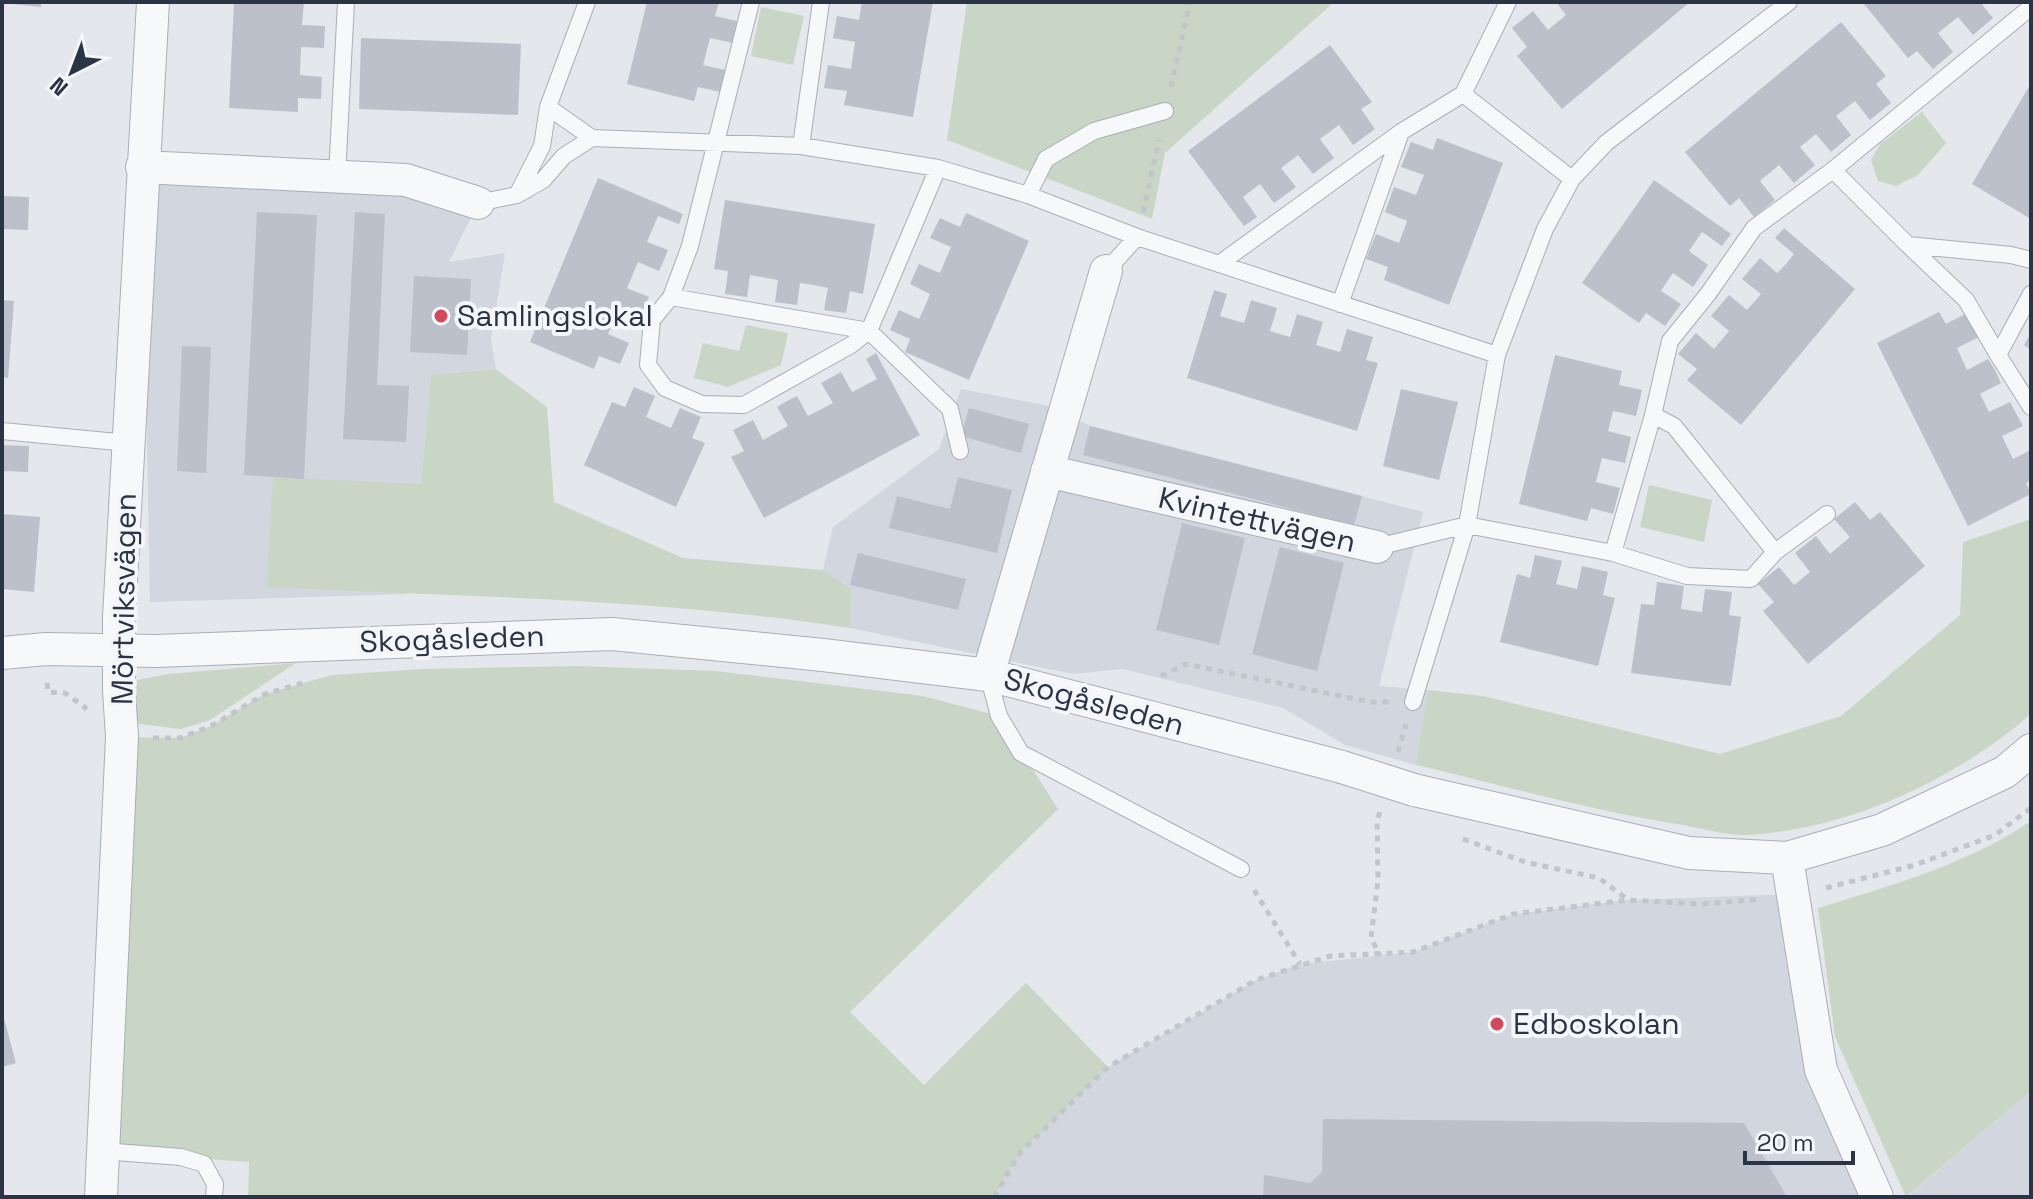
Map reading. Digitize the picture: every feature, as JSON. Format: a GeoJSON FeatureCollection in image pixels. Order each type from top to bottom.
{"type":"FeatureCollection","features":[{"type":"Feature","properties":{"kind":"street","name":"Mörtviksvägen"},"geometry":{"type":"LineString","coordinates":[[101,1197],[122,737],[118,649],[153,2]]}},
{"type":"Feature","properties":{"kind":"street"},"geometry":{"type":"LineString","coordinates":[[142,167],[406,180],[478,203]]}},
{"type":"Feature","properties":{"kind":"street"},"geometry":{"type":"LineString","coordinates":[[988,675],[1106,271]]}},
{"type":"Feature","properties":{"kind":"street","name":"Kvintettvägen"},"geometry":{"type":"LineString","coordinates":[[1047,471],[1377,547]]}},
{"type":"Feature","properties":{"kind":"street","name":"Skogåsleden"},"geometry":{"type":"LineString","coordinates":[[2,653],[118,649],[156,651],[612,634],[823,655],[988,675],[1342,767],[1414,790],[1689,853],[1787,858],[1882,830],[2005,772],[2031,750]]}},
{"type":"Feature","properties":{"kind":"street"},"geometry":{"type":"LineString","coordinates":[[1787,858],[1821,1070],[1877,1197]]}},
{"type":"Feature","properties":{"kind":"lane"},"geometry":{"type":"LineString","coordinates":[[337,176],[346,2]]}},
{"type":"Feature","properties":{"kind":"lane"},"geometry":{"type":"LineString","coordinates":[[517,195],[542,146],[548,107],[587,2]]}},
{"type":"Feature","properties":{"kind":"lane"},"geometry":{"type":"LineString","coordinates":[[751,2],[690,246],[671,297],[652,320],[648,365],[665,388],[702,404],[744,405],[851,345],[869,331],[938,168]]}},
{"type":"Feature","properties":{"kind":"lane"},"geometry":{"type":"LineString","coordinates":[[801,146],[821,2]]}},
{"type":"Feature","properties":{"kind":"lane"},"geometry":{"type":"LineString","coordinates":[[1219,264],[1401,132],[1463,94],[1508,2]]}},
{"type":"Feature","properties":{"kind":"lane"},"geometry":{"type":"LineString","coordinates":[[1413,702],[1467,525],[1497,355],[1545,229],[1572,179],[1606,143],[1789,2]]}},
{"type":"Feature","properties":{"kind":"lane"},"geometry":{"type":"LineString","coordinates":[[1613,553],[1653,415],[1670,341],[1708,294],[1754,228],[1833,170],[2031,7]]}},
{"type":"Feature","properties":{"kind":"lane"},"geometry":{"type":"LineString","coordinates":[[1463,94],[1572,179]]}},
{"type":"Feature","properties":{"kind":"lane"},"geometry":{"type":"LineString","coordinates":[[548,107],[592,138],[801,146],[938,168],[1028,195],[1137,237],[1497,355]]}},
{"type":"Feature","properties":{"kind":"lane"},"geometry":{"type":"LineString","coordinates":[[1028,195],[1046,159],[1094,131],[1165,111]]}},
{"type":"Feature","properties":{"kind":"lane"},"geometry":{"type":"LineString","coordinates":[[1340,304],[1401,132]]}},
{"type":"Feature","properties":{"kind":"lane"},"geometry":{"type":"LineString","coordinates":[[478,203],[517,195],[543,180],[564,156],[592,138]]}},
{"type":"Feature","properties":{"kind":"lane"},"geometry":{"type":"LineString","coordinates":[[1833,170],[1966,300],[2031,407]]}},
{"type":"Feature","properties":{"kind":"lane"},"geometry":{"type":"LineString","coordinates":[[1106,271],[1137,237]]}},
{"type":"Feature","properties":{"kind":"lane"},"geometry":{"type":"LineString","coordinates":[[1908,245],[2011,255],[2031,260]]}},
{"type":"Feature","properties":{"kind":"lane"},"geometry":{"type":"LineString","coordinates":[[1998,355],[2031,294]]}},
{"type":"Feature","properties":{"kind":"lane"},"geometry":{"type":"LineString","coordinates":[[671,297],[869,331],[950,409],[960,451]]}},
{"type":"Feature","properties":{"kind":"lane"},"geometry":{"type":"LineString","coordinates":[[1653,415],[1674,426],[1775,552]]}},
{"type":"Feature","properties":{"kind":"lane"},"geometry":{"type":"LineString","coordinates":[[2,431],[128,443]]}},
{"type":"Feature","properties":{"kind":"lane"},"geometry":{"type":"LineString","coordinates":[[1467,525],[1613,553],[1687,576],[1751,579],[1775,552],[1827,514]]}},
{"type":"Feature","properties":{"kind":"lane","name":"Kvintettvägen"},"geometry":{"type":"LineString","coordinates":[[1377,547],[1467,525]]}},
{"type":"Feature","properties":{"kind":"lane"},"geometry":{"type":"LineString","coordinates":[[988,675],[999,716],[1021,753],[1241,869]]}},
{"type":"Feature","properties":{"kind":"lane"},"geometry":{"type":"LineString","coordinates":[[102,1151],[181,1157],[204,1164],[215,1184],[214,1197]]}},
{"type":"Feature","properties":{"kind":"path"},"geometry":{"type":"LineString","coordinates":[[1161,676],[1186,664],[1370,702],[1413,702],[1395,761]]}},
{"type":"Feature","properties":{"kind":"path"},"geometry":{"type":"LineString","coordinates":[[122,737],[180,738],[211,726],[265,694],[318,679]]}},
{"type":"Feature","properties":{"kind":"path"},"geometry":{"type":"LineString","coordinates":[[1380,956],[1371,938],[1378,880],[1377,820],[1382,805]]}},
{"type":"Feature","properties":{"kind":"path"},"geometry":{"type":"LineString","coordinates":[[994,1197],[1020,1153],[1108,1067],[1256,980],[1330,956],[1380,956],[1413,952],[1513,914],[1628,900],[1701,904],[1758,900],[1820,890],[1915,865],[1995,835],[2031,808]]}},
{"type":"Feature","properties":{"kind":"path"},"geometry":{"type":"LineString","coordinates":[[1462,838],[1525,862],[1599,878],[1628,900]]}},
{"type":"Feature","properties":{"kind":"path"},"geometry":{"type":"LineString","coordinates":[[1241,869],[1300,964]]}},
{"type":"Feature","properties":{"kind":"shaded area"},"geometry":{"type":"Polygon","coordinates":[[[142,167],[478,203],[449,262],[505,253],[491,339],[496,369],[431,375],[407,594],[150,602],[142,167]]]}},
{"type":"Feature","properties":{"kind":"shaded area"},"geometry":{"type":"Polygon","coordinates":[[[961,389],[1045,405],[1091,426],[1423,512],[1379,686],[1428,690],[1416,765],[1345,745],[1283,708],[1122,669],[1073,674],[850,628],[851,590],[823,570],[833,527],[939,449],[961,389]]]}},
{"type":"Feature","properties":{"kind":"shaded area","name":"Edboskolan"},"geometry":{"type":"Polygon","coordinates":[[[1791,894],[1821,1070],[1877,1197],[994,1197],[1020,1153],[1108,1067],[1256,980],[1300,964],[1413,952],[1513,914],[1628,900],[1791,894]]]}},
{"type":"Feature","properties":{"kind":"shaded area"},"geometry":{"type":"Polygon","coordinates":[[[2031,1091],[2031,1197],[1907,1197],[2031,1091]]]}},
{"type":"Feature","properties":{"kind":"green space"},"geometry":{"type":"Polygon","coordinates":[[[967,2],[1334,2],[1165,153],[1152,219],[947,140],[967,2]]]}},
{"type":"Feature","properties":{"kind":"green space"},"geometry":{"type":"Polygon","coordinates":[[[761,7],[804,16],[793,65],[751,56],[761,7]]]}},
{"type":"Feature","properties":{"kind":"green space"},"geometry":{"type":"Polygon","coordinates":[[[1922,112],[1946,143],[1918,175],[1896,186],[1878,181],[1871,160],[1880,144],[1922,112]]]}},
{"type":"Feature","properties":{"kind":"green space"},"geometry":{"type":"Polygon","coordinates":[[[746,325],[788,333],[781,365],[728,387],[694,378],[703,343],[739,351],[746,325]]]}},
{"type":"Feature","properties":{"kind":"green space"},"geometry":{"type":"Polygon","coordinates":[[[496,369],[547,407],[554,502],[683,558],[823,570],[851,589],[850,628],[632,604],[267,587],[273,477],[421,484],[431,375],[496,369]]]}},
{"type":"Feature","properties":{"kind":"green space"},"geometry":{"type":"Polygon","coordinates":[[[1649,485],[1712,500],[1704,542],[1640,527],[1649,485]]]}},
{"type":"Feature","properties":{"kind":"green space"},"geometry":{"type":"Polygon","coordinates":[[[2031,519],[2031,714],[1969,760],[1900,797],[1826,822],[1742,835],[1616,813],[1416,765],[1428,690],[1483,696],[1720,754],[1841,716],[1960,615],[1963,542],[2031,519]]]}},
{"type":"Feature","properties":{"kind":"green space"},"geometry":{"type":"Polygon","coordinates":[[[296,663],[210,720],[181,729],[132,723],[132,681],[169,674],[296,663]]]}},
{"type":"Feature","properties":{"kind":"green space"},"geometry":{"type":"Polygon","coordinates":[[[575,666],[716,671],[923,696],[999,716],[1058,809],[850,1012],[924,1085],[1026,983],[1108,1067],[1020,1153],[994,1197],[248,1197],[249,1162],[102,1151],[122,737],[180,738],[211,726],[265,694],[332,675],[423,669],[575,666]]]}},
{"type":"Feature","properties":{"kind":"green space"},"geometry":{"type":"Polygon","coordinates":[[[2031,821],[2031,1091],[1906,1197],[1835,1037],[1818,908],[1955,862],[2031,821]]]}},
{"type":"Feature","properties":{"kind":"building"},"geometry":{"type":"Polygon","coordinates":[[[41,2],[41,7],[12,4],[41,2]]]}},
{"type":"Feature","properties":{"kind":"building"},"geometry":{"type":"Polygon","coordinates":[[[234,2],[304,2],[302,25],[325,26],[324,48],[301,47],[300,75],[322,77],[321,99],[298,98],[298,112],[229,108],[234,2]]]}},
{"type":"Feature","properties":{"kind":"building"},"geometry":{"type":"Polygon","coordinates":[[[647,2],[719,2],[715,16],[737,21],[732,43],[710,38],[703,65],[725,70],[720,92],[698,87],[694,101],[627,84],[647,2]]]}},
{"type":"Feature","properties":{"kind":"building"},"geometry":{"type":"Polygon","coordinates":[[[862,2],[933,2],[913,117],[844,105],[847,91],[824,88],[828,65],[851,69],[855,42],[833,38],[837,16],[859,20],[862,2]]]}},
{"type":"Feature","properties":{"kind":"building"},"geometry":{"type":"Polygon","coordinates":[[[1556,2],[1690,2],[1562,109],[1517,56],[1527,47],[1512,28],[1533,11],[1548,30],[1566,15],[1556,2]]]}},
{"type":"Feature","properties":{"kind":"building"},"geometry":{"type":"Polygon","coordinates":[[[1980,2],[1993,18],[1973,35],[1958,17],[1938,33],[1953,52],[1933,69],[1917,51],[1908,58],[1864,4],[1980,2]]]}},
{"type":"Feature","properties":{"kind":"building"},"geometry":{"type":"Polygon","coordinates":[[[1841,22],[1886,76],[1876,84],[1891,103],[1870,120],[1855,101],[1836,116],[1851,135],[1831,152],[1816,134],[1800,147],[1815,165],[1794,183],[1779,165],[1760,181],[1775,200],[1754,217],[1739,198],[1730,206],[1685,152],[1841,22]]]}},
{"type":"Feature","properties":{"kind":"building"},"geometry":{"type":"Polygon","coordinates":[[[361,38],[521,44],[518,115],[359,109],[361,38]]]}},
{"type":"Feature","properties":{"kind":"building"},"geometry":{"type":"Polygon","coordinates":[[[1330,45],[1372,102],[1361,109],[1375,129],[1353,145],[1339,125],[1320,139],[1334,158],[1313,174],[1298,155],[1281,168],[1296,187],[1274,203],[1260,184],[1243,197],[1257,217],[1244,226],[1188,151],[1330,45]]]}},
{"type":"Feature","properties":{"kind":"building"},"geometry":{"type":"Polygon","coordinates":[[[2031,83],[2031,219],[1972,184],[2031,83]]]}},
{"type":"Feature","properties":{"kind":"building"},"geometry":{"type":"Polygon","coordinates":[[[1437,138],[1503,163],[1449,305],[1384,280],[1388,267],[1366,259],[1376,234],[1399,243],[1407,221],[1385,212],[1394,187],[1416,195],[1424,175],[1401,167],[1411,142],[1433,150],[1437,138]]]}},
{"type":"Feature","properties":{"kind":"building"},"geometry":{"type":"Polygon","coordinates":[[[598,178],[683,214],[679,224],[658,216],[647,242],[668,250],[664,260],[659,271],[638,262],[627,288],[649,297],[640,317],[619,309],[608,334],[629,343],[620,364],[599,356],[594,369],[530,342],[598,178]]]}},
{"type":"Feature","properties":{"kind":"building"},"geometry":{"type":"Polygon","coordinates":[[[1654,180],[1731,234],[1722,246],[1702,232],[1689,251],[1708,265],[1693,287],[1673,273],[1661,291],[1681,304],[1665,326],[1646,313],[1639,323],[1582,283],[1654,180]]]}},
{"type":"Feature","properties":{"kind":"building"},"geometry":{"type":"Polygon","coordinates":[[[2,196],[29,197],[28,230],[2,229],[2,196]]]}},
{"type":"Feature","properties":{"kind":"building"},"geometry":{"type":"Polygon","coordinates":[[[725,200],[875,224],[863,294],[850,291],[846,313],[824,310],[828,288],[814,285],[800,283],[797,305],[775,302],[778,280],[750,275],[747,297],[725,294],[728,271],[714,269],[725,200]]]}},
{"type":"Feature","properties":{"kind":"building"},"geometry":{"type":"Polygon","coordinates":[[[257,212],[317,215],[304,479],[244,475],[257,212]]]}},
{"type":"Feature","properties":{"kind":"building"},"geometry":{"type":"Polygon","coordinates":[[[355,212],[385,214],[377,385],[409,386],[406,442],[343,439],[355,212]]]}},
{"type":"Feature","properties":{"kind":"building"},"geometry":{"type":"Polygon","coordinates":[[[966,213],[1029,241],[969,380],[905,352],[910,339],[890,330],[899,310],[919,319],[925,306],[930,294],[910,284],[919,264],[940,273],[951,247],[930,238],[940,218],[960,227],[966,213]]]}},
{"type":"Feature","properties":{"kind":"building"},"geometry":{"type":"Polygon","coordinates":[[[1784,228],[1855,289],[1741,425],[1687,380],[1697,369],[1678,354],[1696,333],[1714,349],[1729,331],[1711,316],[1729,295],[1747,310],[1761,294],[1742,279],[1760,258],[1777,273],[1786,264],[1794,254],[1775,238],[1784,228]]]}},
{"type":"Feature","properties":{"kind":"building","name":"Samlingslokal"},"geometry":{"type":"Polygon","coordinates":[[[414,276],[471,279],[467,355],[410,352],[414,276]]]}},
{"type":"Feature","properties":{"kind":"building"},"geometry":{"type":"Polygon","coordinates":[[[1214,290],[1227,294],[1220,316],[1244,323],[1251,300],[1277,308],[1270,331],[1290,337],[1297,314],[1323,322],[1316,345],[1340,352],[1347,329],[1373,337],[1366,360],[1378,363],[1357,431],[1187,378],[1214,290]]]}},
{"type":"Feature","properties":{"kind":"building"},"geometry":{"type":"Polygon","coordinates":[[[2,300],[14,301],[8,378],[2,377],[2,300]]]}},
{"type":"Feature","properties":{"kind":"building"},"geometry":{"type":"Polygon","coordinates":[[[1939,312],[1946,324],[1967,313],[1979,337],[1957,348],[1967,370],[1988,359],[2001,383],[1980,394],[1989,412],[2010,402],[2023,426],[2002,436],[2013,459],[2031,450],[2031,480],[2026,483],[2031,494],[1968,526],[1877,343],[1939,312]]]}},
{"type":"Feature","properties":{"kind":"building"},"geometry":{"type":"Polygon","coordinates":[[[2031,333],[2031,350],[2024,345],[2031,333]]]}},
{"type":"Feature","properties":{"kind":"building"},"geometry":{"type":"Polygon","coordinates":[[[182,346],[211,347],[206,473],[177,471],[182,346]]]}},
{"type":"Feature","properties":{"kind":"building"},"geometry":{"type":"Polygon","coordinates":[[[876,353],[920,435],[764,518],[731,457],[744,451],[733,430],[753,420],[763,440],[788,426],[777,407],[787,401],[797,396],[808,416],[833,403],[821,383],[841,372],[852,392],[877,379],[866,359],[876,353]]]}},
{"type":"Feature","properties":{"kind":"building"},"geometry":{"type":"Polygon","coordinates":[[[1555,355],[1622,371],[1619,385],[1642,390],[1636,416],[1613,411],[1608,431],[1631,437],[1625,463],[1602,458],[1596,482],[1620,488],[1613,514],[1591,508],[1587,521],[1519,504],[1555,355]]]}},
{"type":"Feature","properties":{"kind":"building"},"geometry":{"type":"Polygon","coordinates":[[[634,387],[655,396],[646,417],[671,428],[680,408],[701,417],[692,438],[705,443],[676,507],[584,465],[612,402],[625,407],[634,387]]]}},
{"type":"Feature","properties":{"kind":"building"},"geometry":{"type":"Polygon","coordinates":[[[1401,389],[1458,402],[1439,480],[1383,466],[1401,389]]]}},
{"type":"Feature","properties":{"kind":"building"},"geometry":{"type":"Polygon","coordinates":[[[969,408],[1029,424],[1021,453],[961,436],[969,408]]]}},
{"type":"Feature","properties":{"kind":"building"},"geometry":{"type":"Polygon","coordinates":[[[1090,426],[1362,496],[1354,525],[1083,455],[1090,426]]]}},
{"type":"Feature","properties":{"kind":"building"},"geometry":{"type":"Polygon","coordinates":[[[2,445],[29,446],[28,472],[2,471],[2,445]]]}},
{"type":"Feature","properties":{"kind":"building"},"geometry":{"type":"Polygon","coordinates":[[[958,477],[1012,490],[997,553],[889,528],[897,496],[950,509],[958,477]]]}},
{"type":"Feature","properties":{"kind":"building"},"geometry":{"type":"Polygon","coordinates":[[[1855,502],[1870,520],[1880,512],[1925,566],[1808,664],[1763,611],[1774,602],[1758,584],[1779,567],[1794,585],[1810,572],[1795,553],[1816,536],[1830,554],[1850,537],[1834,519],[1855,502]]]}},
{"type":"Feature","properties":{"kind":"building"},"geometry":{"type":"Polygon","coordinates":[[[2,514],[40,517],[34,592],[2,589],[2,514]]]}},
{"type":"Feature","properties":{"kind":"building"},"geometry":{"type":"Polygon","coordinates":[[[1182,523],[1245,538],[1219,645],[1156,630],[1182,523]]]}},
{"type":"Feature","properties":{"kind":"building"},"geometry":{"type":"Polygon","coordinates":[[[1280,547],[1344,563],[1317,671],[1252,654],[1280,547]]]}},
{"type":"Feature","properties":{"kind":"building"},"geometry":{"type":"Polygon","coordinates":[[[858,553],[966,579],[958,610],[850,585],[858,553]]]}},
{"type":"Feature","properties":{"kind":"building"},"geometry":{"type":"Polygon","coordinates":[[[1535,555],[1562,561],[1556,584],[1577,589],[1582,566],[1608,572],[1603,595],[1615,598],[1598,666],[1500,642],[1517,574],[1530,578],[1535,555]]]}},
{"type":"Feature","properties":{"kind":"building"},"geometry":{"type":"Polygon","coordinates":[[[1657,582],[1684,586],[1681,609],[1702,612],[1705,589],[1732,592],[1729,615],[1741,617],[1731,686],[1631,673],[1641,604],[1654,605],[1657,582]]]}},
{"type":"Feature","properties":{"kind":"building"},"geometry":{"type":"Polygon","coordinates":[[[2,1011],[16,1063],[2,1067],[2,1011]]]}},
{"type":"Feature","properties":{"kind":"building"},"geometry":{"type":"Polygon","coordinates":[[[1323,1119],[1744,1123],[1787,1197],[1263,1197],[1264,1175],[1310,1183],[1322,1172],[1323,1119]]]}},
{"type":"Feature","properties":{"kind":"place","name":"Samlingslokal"},"geometry":{"type":"Point","coordinates":[441,316]}},
{"type":"Feature","properties":{"kind":"place","name":"Edboskolan"},"geometry":{"type":"Point","coordinates":[1497,1024]}}]}
